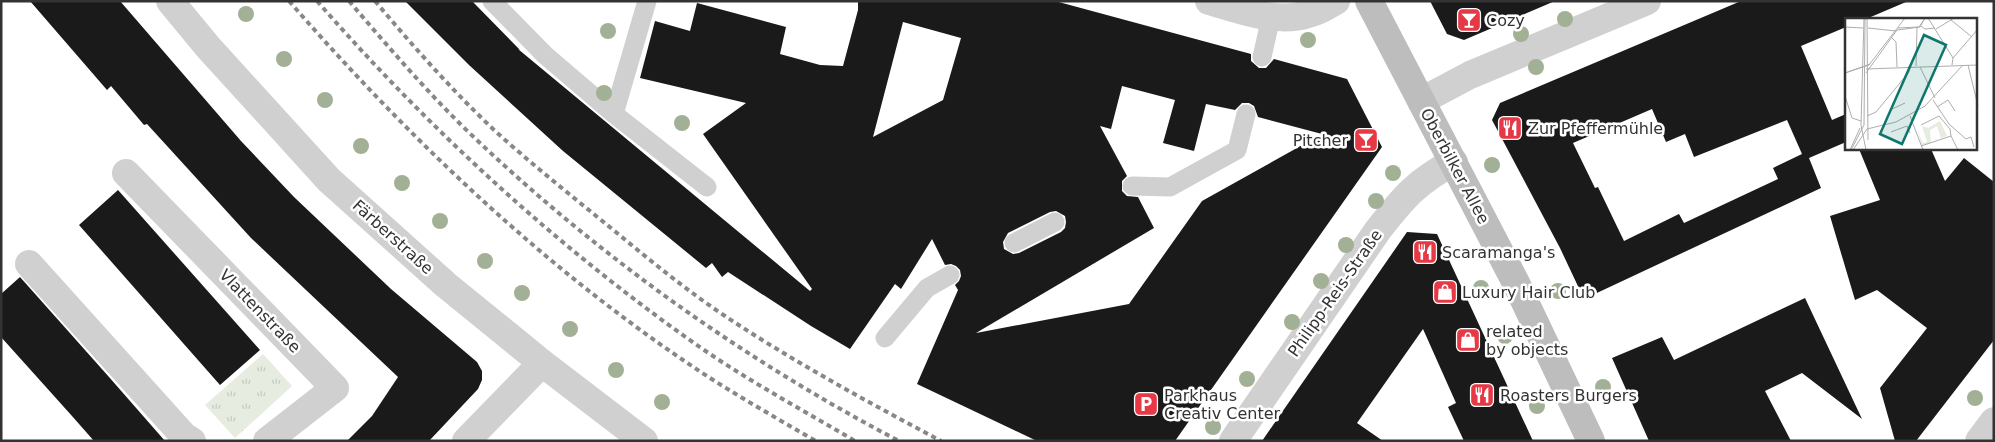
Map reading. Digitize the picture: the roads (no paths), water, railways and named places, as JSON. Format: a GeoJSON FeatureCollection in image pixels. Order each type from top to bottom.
{"type":"FeatureCollection","features":[{"type":"Feature","properties":{"kind":"main road","name":"Oberbilker Allee"},"geometry":{"type":"LineString","coordinates":[[1368,1],[1516,283],[1591,441]]}},
{"type":"Feature","properties":{"kind":"street","name":"Färberstraße"},"geometry":{"type":"LineString","coordinates":[[170,1],[208,47],[330,180],[446,285],[542,363],[644,441]]}},
{"type":"Feature","properties":{"kind":"street"},"geometry":{"type":"LineString","coordinates":[[1210,1],[1271,17],[1290,18],[1312,13],[1336,1]]}},
{"type":"Feature","properties":{"kind":"street"},"geometry":{"type":"LineString","coordinates":[[1421,101],[1469,76],[1647,1]]}},
{"type":"Feature","properties":{"kind":"street","name":"Philipp-Reis-Straße"},"geometry":{"type":"LineString","coordinates":[[1233,441],[1378,230],[1401,201],[1418,184],[1454,162]]}},
{"type":"Feature","properties":{"kind":"street","name":"Vlattenstraße"},"geometry":{"type":"LineString","coordinates":[[126,173],[334,388],[267,441]]}},
{"type":"Feature","properties":{"kind":"street"},"geometry":{"type":"LineString","coordinates":[[29,264],[184,436],[192,441]]}},
{"type":"Feature","properties":{"kind":"street"},"geometry":{"type":"LineString","coordinates":[[466,441],[542,363]]}},
{"type":"Feature","properties":{"kind":"street"},"geometry":{"type":"LineString","coordinates":[[1979,441],[1994,420]]}},
{"type":"Feature","properties":{"kind":"lane"},"geometry":{"type":"LineString","coordinates":[[492,1],[545,55],[614,114],[707,187]]}},
{"type":"Feature","properties":{"kind":"lane"},"geometry":{"type":"LineString","coordinates":[[614,114],[647,1]]}},
{"type":"Feature","properties":{"kind":"lane"},"geometry":{"type":"LineString","coordinates":[[1262,57],[1271,17]]}},
{"type":"Feature","properties":{"kind":"lane"},"geometry":{"type":"LineString","coordinates":[[1132,186],[1170,187],[1237,150],[1246,114]]}},
{"type":"Feature","properties":{"kind":"lane"},"geometry":{"type":"LineString","coordinates":[[1014,243],[1055,222]]}},
{"type":"Feature","properties":{"kind":"lane"},"geometry":{"type":"LineString","coordinates":[[886,338],[927,288],[950,274]]}},
{"type":"Feature","properties":{"kind":"railway"},"geometry":{"type":"LineString","coordinates":[[289,1],[333,51],[426,147],[524,238],[629,321],[683,360],[732,392],[816,441]]}},
{"type":"Feature","properties":{"kind":"railway"},"geometry":{"type":"LineString","coordinates":[[317,1],[404,95],[449,140],[495,183],[592,266],[713,356],[855,441]]}},
{"type":"Feature","properties":{"kind":"railway"},"geometry":{"type":"LineString","coordinates":[[349,1],[413,74],[480,143],[577,228],[627,268],[733,343],[787,378],[899,441]]}},
{"type":"Feature","properties":{"kind":"railway"},"geometry":{"type":"LineString","coordinates":[[375,1],[432,66],[493,129],[679,283],[725,316],[804,365],[941,441]]}},
{"type":"Feature","properties":{"kind":"place","name":"Cozy"},"geometry":{"type":"Point","coordinates":[1469,20]}},
{"type":"Feature","properties":{"kind":"place","name":"Zur Pfeffermühle"},"geometry":{"type":"Point","coordinates":[1510,128]}},
{"type":"Feature","properties":{"kind":"place","name":"Pitcher"},"geometry":{"type":"Point","coordinates":[1366,140]}},
{"type":"Feature","properties":{"kind":"place","name":"Scaramanga's"},"geometry":{"type":"Point","coordinates":[1425,252]}},
{"type":"Feature","properties":{"kind":"place","name":"Luxury Hair Club"},"geometry":{"type":"Point","coordinates":[1445,292]}},
{"type":"Feature","properties":{"kind":"place","name":"related by objects"},"geometry":{"type":"Point","coordinates":[1468,340]}},
{"type":"Feature","properties":{"kind":"place","name":"Roasters Burgers"},"geometry":{"type":"Point","coordinates":[1482,395]}},
{"type":"Feature","properties":{"kind":"place","name":"Parkhaus Creativ Center"},"geometry":{"type":"Point","coordinates":[1146,404]}}]}
